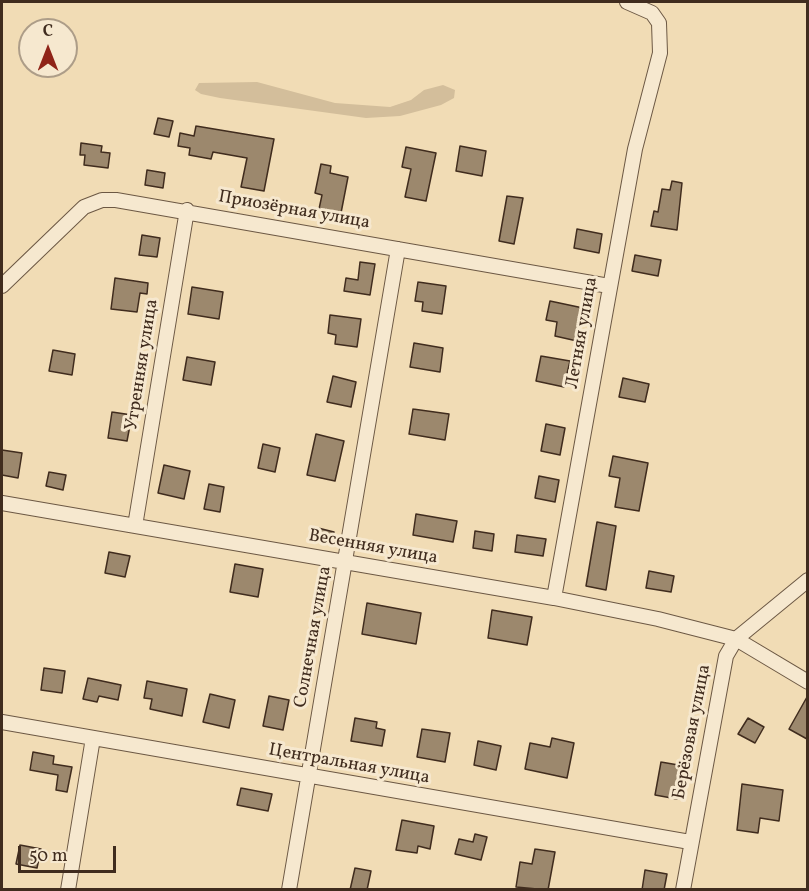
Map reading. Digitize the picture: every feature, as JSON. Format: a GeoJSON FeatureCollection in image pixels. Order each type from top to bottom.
{"type":"FeatureCollection","features":[{"type":"Feature","properties":{"kind":"street","name":"Летняя улица"},"geometry":{"type":"LineString","coordinates":[[554,598],[635,149],[660,53],[659,23],[652,13],[627,2]]}},
{"type":"Feature","properties":{"kind":"street","name":"Приозёрная улица"},"geometry":{"type":"LineString","coordinates":[[2,286],[84,207],[102,200],[116,200],[187,210],[609,286]]}},
{"type":"Feature","properties":{"kind":"street","name":"Утренняя улица"},"geometry":{"type":"LineString","coordinates":[[135,526],[187,210]]}},
{"type":"Feature","properties":{"kind":"street","name":"Солнечная улица"},"geometry":{"type":"LineString","coordinates":[[290,890],[398,249]]}},
{"type":"Feature","properties":{"kind":"street","name":"Весенняя улица"},"geometry":{"type":"LineString","coordinates":[[2,503],[554,598],[669,621],[736,639],[807,682]]}},
{"type":"Feature","properties":{"kind":"street","name":"Берёзовая улица"},"geometry":{"type":"LineString","coordinates":[[683,890],[726,656],[736,639],[807,580]]}},
{"type":"Feature","properties":{"kind":"street","name":"Центральная улица"},"geometry":{"type":"LineString","coordinates":[[2,722],[690,842]]}},
{"type":"Feature","properties":{"kind":"street"},"geometry":{"type":"LineString","coordinates":[[68,890],[93,738]]}},
{"type":"Feature","properties":{"kind":"shaded area"},"geometry":{"type":"Polygon","coordinates":[[[257,82],[335,103],[390,107],[411,100],[424,90],[443,85],[455,90],[454,98],[441,105],[400,116],[366,118],[220,98],[201,94],[195,90],[199,83],[257,82]]]}},
{"type":"Feature","properties":{"kind":"building"},"geometry":{"type":"Polygon","coordinates":[[[158,118],[173,121],[169,137],[154,134],[158,118]]]}},
{"type":"Feature","properties":{"kind":"building"},"geometry":{"type":"Polygon","coordinates":[[[196,126],[274,139],[264,191],[241,187],[247,158],[213,152],[211,159],[189,155],[190,148],[178,146],[180,133],[194,136],[196,126]]]}},
{"type":"Feature","properties":{"kind":"building"},"geometry":{"type":"Polygon","coordinates":[[[81,143],[102,146],[101,152],[110,153],[108,168],[84,165],[85,155],[80,155],[81,143]]]}},
{"type":"Feature","properties":{"kind":"building"},"geometry":{"type":"Polygon","coordinates":[[[460,146],[486,151],[482,176],[456,171],[460,146]]]}},
{"type":"Feature","properties":{"kind":"building"},"geometry":{"type":"Polygon","coordinates":[[[406,147],[436,153],[426,201],[405,197],[411,169],[402,167],[406,147]]]}},
{"type":"Feature","properties":{"kind":"building"},"geometry":{"type":"Polygon","coordinates":[[[321,164],[331,166],[330,173],[348,177],[341,213],[319,209],[322,195],[315,193],[321,164]]]}},
{"type":"Feature","properties":{"kind":"building"},"geometry":{"type":"Polygon","coordinates":[[[147,170],[165,173],[163,188],[145,185],[147,170]]]}},
{"type":"Feature","properties":{"kind":"building"},"geometry":{"type":"Polygon","coordinates":[[[672,181],[682,183],[677,230],[651,226],[654,211],[658,212],[662,189],[670,190],[672,181]]]}},
{"type":"Feature","properties":{"kind":"building"},"geometry":{"type":"Polygon","coordinates":[[[507,196],[523,198],[514,244],[499,241],[507,196]]]}},
{"type":"Feature","properties":{"kind":"building"},"geometry":{"type":"Polygon","coordinates":[[[577,229],[602,234],[599,253],[574,248],[577,229]]]}},
{"type":"Feature","properties":{"kind":"building"},"geometry":{"type":"Polygon","coordinates":[[[142,235],[160,238],[157,257],[139,255],[142,235]]]}},
{"type":"Feature","properties":{"kind":"building"},"geometry":{"type":"Polygon","coordinates":[[[635,255],[661,260],[658,276],[632,271],[635,255]]]}},
{"type":"Feature","properties":{"kind":"building"},"geometry":{"type":"Polygon","coordinates":[[[360,262],[375,264],[370,295],[344,291],[346,278],[358,280],[360,262]]]}},
{"type":"Feature","properties":{"kind":"building"},"geometry":{"type":"Polygon","coordinates":[[[115,278],[148,283],[147,294],[140,293],[137,312],[111,309],[115,278]]]}},
{"type":"Feature","properties":{"kind":"building"},"geometry":{"type":"Polygon","coordinates":[[[418,282],[446,286],[442,314],[422,311],[423,302],[415,301],[418,282]]]}},
{"type":"Feature","properties":{"kind":"building"},"geometry":{"type":"Polygon","coordinates":[[[192,287],[223,292],[219,319],[188,314],[192,287]]]}},
{"type":"Feature","properties":{"kind":"building"},"geometry":{"type":"Polygon","coordinates":[[[550,301],[583,308],[577,341],[555,336],[557,322],[546,320],[550,301]]]}},
{"type":"Feature","properties":{"kind":"building"},"geometry":{"type":"Polygon","coordinates":[[[330,315],[361,319],[357,347],[335,344],[336,335],[328,333],[330,315]]]}},
{"type":"Feature","properties":{"kind":"building"},"geometry":{"type":"Polygon","coordinates":[[[414,343],[443,348],[440,372],[410,367],[414,343]]]}},
{"type":"Feature","properties":{"kind":"building"},"geometry":{"type":"Polygon","coordinates":[[[53,350],[75,354],[72,375],[49,371],[53,350]]]}},
{"type":"Feature","properties":{"kind":"building"},"geometry":{"type":"Polygon","coordinates":[[[541,356],[570,361],[564,387],[536,381],[541,356]]]}},
{"type":"Feature","properties":{"kind":"building"},"geometry":{"type":"Polygon","coordinates":[[[187,357],[215,362],[211,385],[183,380],[187,357]]]}},
{"type":"Feature","properties":{"kind":"building"},"geometry":{"type":"Polygon","coordinates":[[[333,376],[356,382],[351,407],[327,402],[333,376]]]}},
{"type":"Feature","properties":{"kind":"building"},"geometry":{"type":"Polygon","coordinates":[[[623,378],[649,384],[645,402],[619,397],[623,378]]]}},
{"type":"Feature","properties":{"kind":"building"},"geometry":{"type":"Polygon","coordinates":[[[413,409],[449,414],[445,440],[409,434],[413,409]]]}},
{"type":"Feature","properties":{"kind":"building"},"geometry":{"type":"Polygon","coordinates":[[[112,412],[132,415],[127,441],[108,438],[112,412]]]}},
{"type":"Feature","properties":{"kind":"building"},"geometry":{"type":"Polygon","coordinates":[[[546,424],[565,428],[560,455],[541,451],[546,424]]]}},
{"type":"Feature","properties":{"kind":"building"},"geometry":{"type":"Polygon","coordinates":[[[316,434],[344,441],[335,481],[307,475],[316,434]]]}},
{"type":"Feature","properties":{"kind":"building"},"geometry":{"type":"Polygon","coordinates":[[[263,444],[280,448],[275,472],[258,468],[263,444]]]}},
{"type":"Feature","properties":{"kind":"building"},"geometry":{"type":"Polygon","coordinates":[[[2,450],[22,453],[18,478],[2,475],[2,450]]]}},
{"type":"Feature","properties":{"kind":"building"},"geometry":{"type":"Polygon","coordinates":[[[613,456],[648,463],[639,511],[615,507],[620,478],[609,476],[613,456]]]}},
{"type":"Feature","properties":{"kind":"building"},"geometry":{"type":"Polygon","coordinates":[[[164,465],[190,471],[184,499],[158,493],[164,465]]]}},
{"type":"Feature","properties":{"kind":"building"},"geometry":{"type":"Polygon","coordinates":[[[49,472],[66,475],[63,490],[46,486],[49,472]]]}},
{"type":"Feature","properties":{"kind":"building"},"geometry":{"type":"Polygon","coordinates":[[[539,476],[559,480],[555,502],[535,498],[539,476]]]}},
{"type":"Feature","properties":{"kind":"building"},"geometry":{"type":"Polygon","coordinates":[[[209,484],[224,487],[220,512],[204,509],[209,484]]]}},
{"type":"Feature","properties":{"kind":"building"},"geometry":{"type":"Polygon","coordinates":[[[416,514],[457,521],[453,542],[413,535],[416,514]]]}},
{"type":"Feature","properties":{"kind":"building"},"geometry":{"type":"Polygon","coordinates":[[[597,522],[616,526],[606,590],[586,586],[597,522]]]}},
{"type":"Feature","properties":{"kind":"building"},"geometry":{"type":"Polygon","coordinates":[[[318,528],[334,532],[331,543],[316,540],[318,528]]]}},
{"type":"Feature","properties":{"kind":"building"},"geometry":{"type":"Polygon","coordinates":[[[475,531],[494,534],[492,551],[473,548],[475,531]]]}},
{"type":"Feature","properties":{"kind":"building"},"geometry":{"type":"Polygon","coordinates":[[[517,535],[546,539],[543,556],[515,552],[517,535]]]}},
{"type":"Feature","properties":{"kind":"building"},"geometry":{"type":"Polygon","coordinates":[[[109,552],[130,556],[125,577],[105,573],[109,552]]]}},
{"type":"Feature","properties":{"kind":"building"},"geometry":{"type":"Polygon","coordinates":[[[235,564],[263,569],[258,597],[230,592],[235,564]]]}},
{"type":"Feature","properties":{"kind":"building"},"geometry":{"type":"Polygon","coordinates":[[[649,571],[674,576],[671,592],[646,588],[649,571]]]}},
{"type":"Feature","properties":{"kind":"building"},"geometry":{"type":"Polygon","coordinates":[[[367,603],[421,613],[416,644],[362,634],[367,603]]]}},
{"type":"Feature","properties":{"kind":"building"},"geometry":{"type":"Polygon","coordinates":[[[492,610],[532,617],[527,645],[488,638],[492,610]]]}},
{"type":"Feature","properties":{"kind":"building"},"geometry":{"type":"Polygon","coordinates":[[[44,668],[65,671],[62,693],[41,690],[44,668]]]}},
{"type":"Feature","properties":{"kind":"building"},"geometry":{"type":"Polygon","coordinates":[[[88,678],[121,685],[118,700],[99,696],[97,702],[83,699],[88,678]]]}},
{"type":"Feature","properties":{"kind":"building"},"geometry":{"type":"Polygon","coordinates":[[[147,681],[187,689],[182,716],[150,709],[152,699],[144,698],[147,681]]]}},
{"type":"Feature","properties":{"kind":"building"},"geometry":{"type":"Polygon","coordinates":[[[210,694],[235,700],[229,728],[203,722],[210,694]]]}},
{"type":"Feature","properties":{"kind":"building"},"geometry":{"type":"Polygon","coordinates":[[[269,696],[289,700],[283,730],[263,726],[269,696]]]}},
{"type":"Feature","properties":{"kind":"building"},"geometry":{"type":"Polygon","coordinates":[[[807,697],[807,739],[789,729],[807,697]]]}},
{"type":"Feature","properties":{"kind":"building"},"geometry":{"type":"Polygon","coordinates":[[[355,718],[377,722],[376,728],[385,730],[382,746],[351,741],[355,718]]]}},
{"type":"Feature","properties":{"kind":"building"},"geometry":{"type":"Polygon","coordinates":[[[748,718],[764,727],[755,743],[738,734],[748,718]]]}},
{"type":"Feature","properties":{"kind":"building"},"geometry":{"type":"Polygon","coordinates":[[[422,729],[450,733],[445,762],[417,757],[422,729]]]}},
{"type":"Feature","properties":{"kind":"building"},"geometry":{"type":"Polygon","coordinates":[[[552,738],[574,743],[567,778],[525,769],[530,743],[550,747],[552,738]]]}},
{"type":"Feature","properties":{"kind":"building"},"geometry":{"type":"Polygon","coordinates":[[[478,741],[501,746],[496,770],[474,765],[478,741]]]}},
{"type":"Feature","properties":{"kind":"building"},"geometry":{"type":"Polygon","coordinates":[[[33,752],[54,756],[53,764],[72,767],[67,792],[56,790],[58,775],[30,770],[33,752]]]}},
{"type":"Feature","properties":{"kind":"building"},"geometry":{"type":"Polygon","coordinates":[[[661,762],[684,766],[677,799],[655,795],[661,762]]]}},
{"type":"Feature","properties":{"kind":"building"},"geometry":{"type":"Polygon","coordinates":[[[742,784],[783,790],[779,821],[760,818],[758,833],[737,830],[742,784]]]}},
{"type":"Feature","properties":{"kind":"building"},"geometry":{"type":"Polygon","coordinates":[[[241,788],[272,794],[268,811],[237,805],[241,788]]]}},
{"type":"Feature","properties":{"kind":"building"},"geometry":{"type":"Polygon","coordinates":[[[402,820],[434,826],[430,849],[418,846],[417,853],[396,850],[402,820]]]}},
{"type":"Feature","properties":{"kind":"building"},"geometry":{"type":"Polygon","coordinates":[[[475,834],[487,837],[481,860],[455,854],[459,839],[473,842],[475,834]]]}},
{"type":"Feature","properties":{"kind":"building"},"geometry":{"type":"Polygon","coordinates":[[[20,845],[41,849],[37,868],[16,864],[20,845]]]}},
{"type":"Feature","properties":{"kind":"building"},"geometry":{"type":"Polygon","coordinates":[[[535,849],[555,852],[548,890],[516,887],[520,862],[532,864],[535,849]]]}},
{"type":"Feature","properties":{"kind":"building"},"geometry":{"type":"Polygon","coordinates":[[[355,868],[371,871],[367,890],[350,890],[355,868]]]}},
{"type":"Feature","properties":{"kind":"building"},"geometry":{"type":"Polygon","coordinates":[[[645,870],[667,874],[664,890],[642,890],[645,870]]]}}]}
